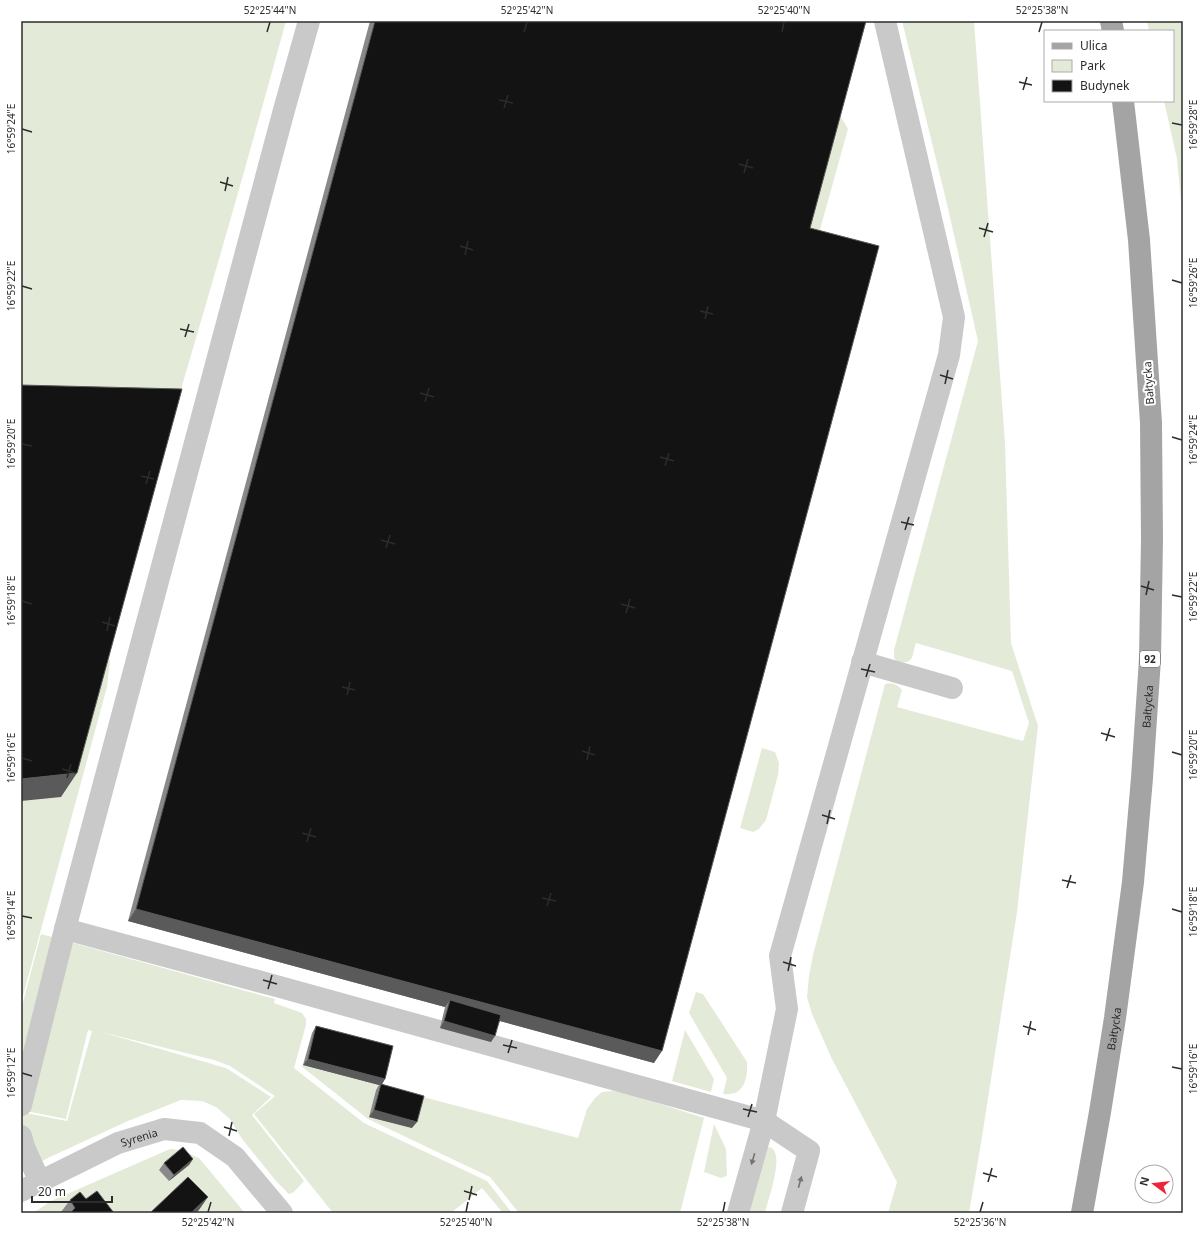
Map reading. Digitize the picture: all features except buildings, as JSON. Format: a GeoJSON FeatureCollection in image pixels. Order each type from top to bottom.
{"type":"FeatureCollection","features":[{"type":"Feature","properties":{"kind":"main road","name":"Bałtycka"},"geometry":{"type":"LineString","coordinates":[[1082,1213],[1115,1018],[1133,882],[1150,659],[1152,538],[1151,423],[1139,240],[1123,102]]}},
{"type":"Feature","properties":{"kind":"street"},"geometry":{"type":"LineString","coordinates":[[21,1105],[65,929],[309,21]]}},
{"type":"Feature","properties":{"kind":"street"},"geometry":{"type":"LineString","coordinates":[[738,1213],[764,1121],[787,1009],[780,956],[949,355],[954,317],[884,21]]}},
{"type":"Feature","properties":{"kind":"street"},"geometry":{"type":"LineString","coordinates":[[862,662],[952,688]]}},
{"type":"Feature","properties":{"kind":"street"},"geometry":{"type":"LineString","coordinates":[[65,929],[764,1121],[809,1151],[792,1213]]}},
{"type":"Feature","properties":{"kind":"street","name":"Syrenia"},"geometry":{"type":"LineString","coordinates":[[30,1187],[118,1143],[164,1129],[200,1133],[235,1157],[282,1213]]}},
{"type":"Feature","properties":{"kind":"street"},"geometry":{"type":"LineString","coordinates":[[21,1136],[30,1187]]}},
{"type":"Feature","properties":{"kind":"green space"},"geometry":{"type":"Polygon","coordinates":[[[21,21],[286,21],[196,338],[101,654],[110,661],[107,687],[21,1003],[21,21]]]}},
{"type":"Feature","properties":{"kind":"green space"},"geometry":{"type":"Polygon","coordinates":[[[902,21],[974,21],[1005,443],[1011,643],[1038,726],[1017,912],[969,1213],[888,1213],[897,1182],[832,1059],[812,1014],[807,997],[813,955],[885,684],[894,684],[902,690],[897,707],[1023,741],[1029,723],[1012,671],[916,643],[913,655],[909,661],[899,662],[894,657],[894,650],[978,341],[947,204],[902,21]]]}},
{"type":"Feature","properties":{"kind":"green space"},"geometry":{"type":"Polygon","coordinates":[[[1147,21],[1183,21],[1183,222],[1177,159],[1164,102],[1174,102],[1174,30],[1149,30],[1147,21]]]}},
{"type":"Feature","properties":{"kind":"green space"},"geometry":{"type":"Polygon","coordinates":[[[837,110],[848,129],[816,244],[802,240],[837,110]]]}},
{"type":"Feature","properties":{"kind":"green space"},"geometry":{"type":"Polygon","coordinates":[[[762,748],[775,752],[779,763],[778,775],[766,820],[759,829],[753,832],[740,828],[762,748]]]}},
{"type":"Feature","properties":{"kind":"green space"},"geometry":{"type":"Polygon","coordinates":[[[41,934],[275,999],[274,1003],[302,1013],[306,1019],[306,1025],[294,1068],[364,1123],[487,1181],[512,1213],[503,1213],[482,1188],[451,1213],[333,1213],[254,1114],[275,1096],[230,1066],[214,1060],[101,1032],[226,1068],[271,1097],[252,1115],[304,1181],[294,1192],[289,1194],[276,1181],[242,1139],[230,1119],[216,1107],[202,1101],[181,1100],[128,1121],[21,1172],[21,1112],[67,1121],[92,1031],[88,1030],[66,1119],[21,1110],[21,1010],[41,934]]]}},
{"type":"Feature","properties":{"kind":"green space"},"geometry":{"type":"Polygon","coordinates":[[[696,992],[703,994],[747,1062],[747,1075],[743,1086],[736,1093],[723,1094],[727,1078],[689,1013],[696,992]]]}},
{"type":"Feature","properties":{"kind":"green space"},"geometry":{"type":"Polygon","coordinates":[[[685,1030],[714,1079],[711,1092],[672,1081],[685,1030]]]}},
{"type":"Feature","properties":{"kind":"green space"},"geometry":{"type":"Polygon","coordinates":[[[303,1065],[578,1138],[587,1109],[595,1098],[602,1092],[612,1091],[627,1093],[704,1118],[680,1213],[519,1213],[490,1177],[368,1119],[301,1066],[303,1065]],[[376,1090],[369,1117],[412,1128],[376,1090]]]}},
{"type":"Feature","properties":{"kind":"green space"},"geometry":{"type":"Polygon","coordinates":[[[714,1124],[726,1149],[727,1176],[721,1178],[704,1172],[714,1124]]]}},
{"type":"Feature","properties":{"kind":"green space"},"geometry":{"type":"Polygon","coordinates":[[[764,1147],[772,1148],[776,1154],[776,1170],[765,1213],[746,1213],[764,1147]]]}},
{"type":"Feature","properties":{"kind":"green space"},"geometry":{"type":"Polygon","coordinates":[[[170,1149],[180,1150],[199,1158],[245,1213],[33,1213],[51,1201],[170,1149]]]}}]}
